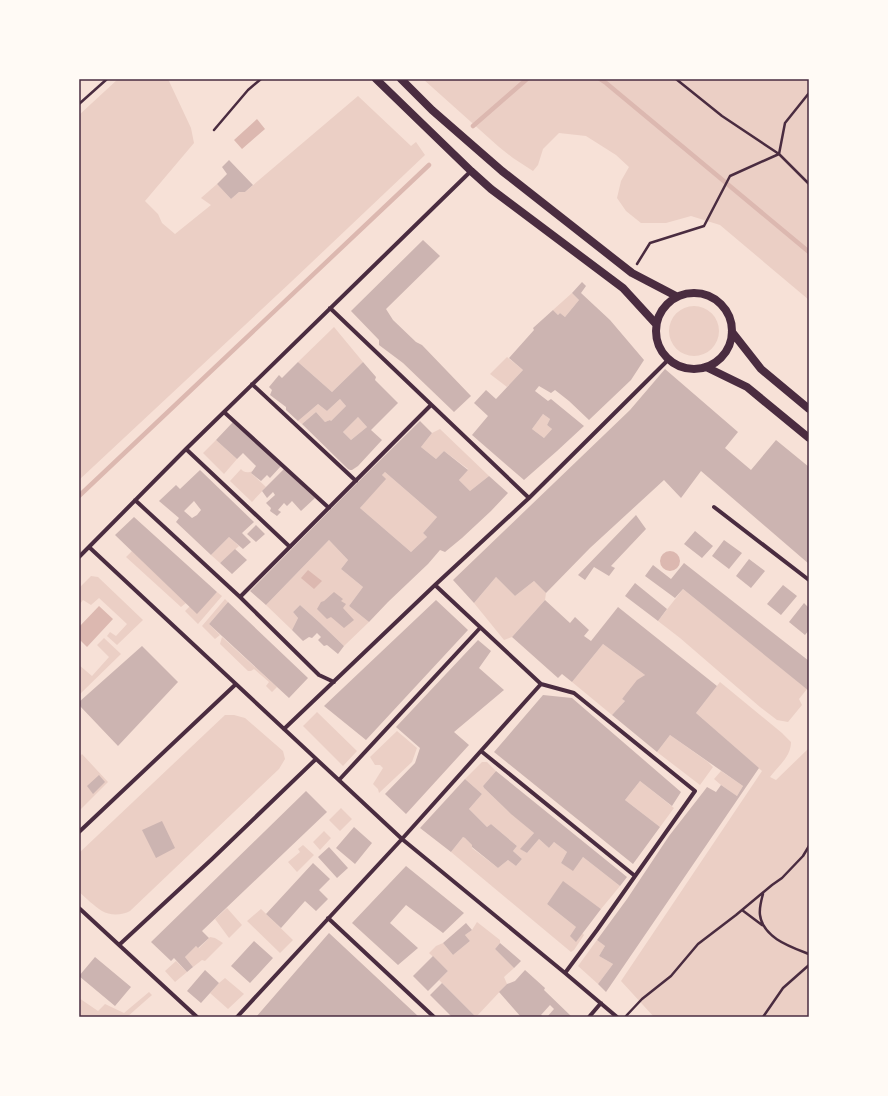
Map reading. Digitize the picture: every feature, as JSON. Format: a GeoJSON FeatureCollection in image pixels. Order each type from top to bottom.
{"type":"FeatureCollection","features":[{"type":"Feature","properties":{"kind":"main road"},"geometry":{"type":"LineString","coordinates":[[376,79],[491,189],[623,288],[656,324]]}},
{"type":"Feature","properties":{"kind":"main road"},"geometry":{"type":"LineString","coordinates":[[401,79],[432,110],[502,170],[632,273],[676,296]]}},
{"type":"Feature","properties":{"kind":"main road"},"geometry":{"type":"LineString","coordinates":[[691,292],[704,294],[716,300],[726,310],[730,319],[732,332],[726,351],[718,361],[706,367],[692,369],[679,366],[668,360],[658,346],[656,324],[664,306],[676,296],[691,292]]}},
{"type":"Feature","properties":{"kind":"main road"},"geometry":{"type":"LineString","coordinates":[[732,332],[761,369],[809,409]]}},
{"type":"Feature","properties":{"kind":"main road"},"geometry":{"type":"LineString","coordinates":[[706,367],[747,387],[809,438]]}},
{"type":"Feature","properties":{"kind":"street"},"geometry":{"type":"LineString","coordinates":[[79,557],[252,384],[471,171]]}},
{"type":"Feature","properties":{"kind":"street"},"geometry":{"type":"LineString","coordinates":[[330,308],[530,498]]}},
{"type":"Feature","properties":{"kind":"street"},"geometry":{"type":"LineString","coordinates":[[284,729],[435,585],[530,498],[668,360]]}},
{"type":"Feature","properties":{"kind":"street"},"geometry":{"type":"LineString","coordinates":[[252,384],[356,481]]}},
{"type":"Feature","properties":{"kind":"street"},"geometry":{"type":"LineString","coordinates":[[240,597],[431,405]]}},
{"type":"Feature","properties":{"kind":"street"},"geometry":{"type":"LineString","coordinates":[[224,412],[329,508]]}},
{"type":"Feature","properties":{"kind":"street"},"geometry":{"type":"LineString","coordinates":[[186,449],[290,547]]}},
{"type":"Feature","properties":{"kind":"street"},"geometry":{"type":"LineString","coordinates":[[135,500],[240,597],[319,675],[334,682]]}},
{"type":"Feature","properties":{"kind":"street"},"geometry":{"type":"LineString","coordinates":[[714,507],[809,580]]}},
{"type":"Feature","properties":{"kind":"street"},"geometry":{"type":"LineString","coordinates":[[89,547],[402,839],[617,1017]]}},
{"type":"Feature","properties":{"kind":"street"},"geometry":{"type":"LineString","coordinates":[[435,585],[541,684],[574,693],[695,791],[565,973]]}},
{"type":"Feature","properties":{"kind":"street"},"geometry":{"type":"LineString","coordinates":[[338,780],[480,628]]}},
{"type":"Feature","properties":{"kind":"street"},"geometry":{"type":"LineString","coordinates":[[79,832],[236,684]]}},
{"type":"Feature","properties":{"kind":"street"},"geometry":{"type":"LineString","coordinates":[[237,1017],[402,839],[541,684]]}},
{"type":"Feature","properties":{"kind":"street"},"geometry":{"type":"LineString","coordinates":[[481,751],[635,876]]}},
{"type":"Feature","properties":{"kind":"street"},"geometry":{"type":"LineString","coordinates":[[119,945],[212,859],[316,759]]}},
{"type":"Feature","properties":{"kind":"street"},"geometry":{"type":"LineString","coordinates":[[79,908],[197,1017]]}},
{"type":"Feature","properties":{"kind":"street"},"geometry":{"type":"LineString","coordinates":[[328,918],[434,1017]]}},
{"type":"Feature","properties":{"kind":"street"},"geometry":{"type":"LineString","coordinates":[[589,1017],[601,1004]]}},
{"type":"Feature","properties":{"kind":"path"},"geometry":{"type":"LineString","coordinates":[[79,104],[107,79]]}},
{"type":"Feature","properties":{"kind":"path"},"geometry":{"type":"LineString","coordinates":[[214,130],[248,90],[260,79]]}},
{"type":"Feature","properties":{"kind":"path"},"geometry":{"type":"LineString","coordinates":[[676,79],[722,116],[779,154],[809,184]]}},
{"type":"Feature","properties":{"kind":"path"},"geometry":{"type":"LineString","coordinates":[[779,154],[785,123],[809,93]]}},
{"type":"Feature","properties":{"kind":"path"},"geometry":{"type":"LineString","coordinates":[[632,273],[650,243],[704,226],[730,176],[779,154]]}},
{"type":"Feature","properties":{"kind":"path"},"geometry":{"type":"LineString","coordinates":[[626,1017],[642,999],[671,976],[698,944],[782,878],[803,856],[809,846]]}},
{"type":"Feature","properties":{"kind":"path"},"geometry":{"type":"LineString","coordinates":[[762,925],[760,906],[763,894]]}},
{"type":"Feature","properties":{"kind":"path"},"geometry":{"type":"LineString","coordinates":[[742,910],[762,925],[767,932],[778,940],[809,954]]}},
{"type":"Feature","properties":{"kind":"path"},"geometry":{"type":"LineString","coordinates":[[762,1017],[784,988],[809,965]]}},
{"type":"Feature","properties":{"kind":"shaded area"},"geometry":{"type":"Polygon","coordinates":[[[118,79],[168,79],[191,128],[194,143],[145,201],[158,214],[162,223],[175,234],[211,205],[201,198],[217,184],[231,199],[239,192],[245,192],[358,96],[411,146],[416,142],[425,155],[79,480],[79,115],[118,79]]]}},
{"type":"Feature","properties":{"kind":"shaded area"},"geometry":{"type":"Polygon","coordinates":[[[423,79],[809,79],[809,300],[720,225],[691,216],[666,223],[641,223],[626,211],[617,198],[621,181],[629,167],[616,155],[586,136],[559,133],[543,149],[538,165],[533,171],[499,147],[423,79]]]}},
{"type":"Feature","properties":{"kind":"shaded area"},"geometry":{"type":"Polygon","coordinates":[[[257,119],[265,129],[242,149],[234,140],[257,119]]]}},
{"type":"Feature","properties":{"kind":"shaded area"},"geometry":{"type":"Polygon","coordinates":[[[572,293],[579,300],[565,317],[560,313],[558,315],[553,310],[572,293]]]}},
{"type":"Feature","properties":{"kind":"shaded area"},"geometry":{"type":"Polygon","coordinates":[[[689,306],[699,306],[712,313],[719,326],[719,336],[712,349],[699,356],[689,356],[680,352],[673,345],[669,336],[669,326],[673,317],[680,310],[689,306]]]}},
{"type":"Feature","properties":{"kind":"shaded area"},"geometry":{"type":"Polygon","coordinates":[[[334,327],[363,362],[332,392],[298,362],[334,327]]]}},
{"type":"Feature","properties":{"kind":"shaded area"},"geometry":{"type":"Polygon","coordinates":[[[507,357],[523,370],[507,387],[490,374],[507,357]]]}},
{"type":"Feature","properties":{"kind":"shaded area"},"geometry":{"type":"Polygon","coordinates":[[[340,399],[346,406],[331,421],[325,422],[316,412],[302,424],[298,421],[318,404],[327,411],[340,399]]]}},
{"type":"Feature","properties":{"kind":"shaded area"},"geometry":{"type":"Polygon","coordinates":[[[543,414],[550,419],[547,425],[552,429],[544,438],[532,429],[543,414]]]}},
{"type":"Feature","properties":{"kind":"shaded area"},"geometry":{"type":"Polygon","coordinates":[[[358,417],[367,427],[351,440],[343,432],[358,417]]]}},
{"type":"Feature","properties":{"kind":"shaded area"},"geometry":{"type":"Polygon","coordinates":[[[440,429],[489,476],[470,491],[459,480],[468,469],[444,451],[436,459],[421,447],[432,433],[440,429]]]}},
{"type":"Feature","properties":{"kind":"shaded area"},"geometry":{"type":"Polygon","coordinates":[[[216,440],[237,459],[224,474],[203,453],[216,440]]]}},
{"type":"Feature","properties":{"kind":"shaded area"},"geometry":{"type":"Polygon","coordinates":[[[241,469],[246,472],[253,471],[251,473],[266,487],[252,502],[230,481],[241,469]]]}},
{"type":"Feature","properties":{"kind":"shaded area"},"geometry":{"type":"Polygon","coordinates":[[[385,472],[437,517],[423,533],[427,537],[411,552],[360,508],[385,479],[382,475],[385,472]]]}},
{"type":"Feature","properties":{"kind":"shaded area"},"geometry":{"type":"Polygon","coordinates":[[[229,537],[239,546],[220,563],[211,555],[229,537]]]}},
{"type":"Feature","properties":{"kind":"shaded area"},"geometry":{"type":"Polygon","coordinates":[[[329,540],[348,560],[341,569],[363,587],[349,606],[369,622],[344,646],[300,605],[293,612],[298,618],[292,630],[266,605],[329,540]]]}},
{"type":"Feature","properties":{"kind":"shaded area"},"geometry":{"type":"Polygon","coordinates":[[[132,551],[186,603],[181,607],[126,557],[132,551]]]}},
{"type":"Feature","properties":{"kind":"shaded area"},"geometry":{"type":"Polygon","coordinates":[[[670,551],[677,554],[680,561],[677,568],[670,571],[663,568],[660,561],[663,554],[670,551]]]}},
{"type":"Feature","properties":{"kind":"shaded area"},"geometry":{"type":"Polygon","coordinates":[[[308,570],[322,581],[314,589],[301,578],[308,570]]]}},
{"type":"Feature","properties":{"kind":"shaded area"},"geometry":{"type":"Polygon","coordinates":[[[91,576],[98,577],[143,620],[117,645],[107,636],[110,632],[116,636],[127,624],[99,598],[91,605],[83,600],[79,605],[79,588],[91,576]]]}},
{"type":"Feature","properties":{"kind":"shaded area"},"geometry":{"type":"Polygon","coordinates":[[[496,577],[515,596],[534,581],[546,593],[545,600],[512,637],[504,640],[474,603],[496,577]]]}},
{"type":"Feature","properties":{"kind":"shaded area"},"geometry":{"type":"Polygon","coordinates":[[[683,589],[807,689],[799,699],[802,705],[788,722],[777,720],[760,707],[658,621],[683,589]]]}},
{"type":"Feature","properties":{"kind":"shaded area"},"geometry":{"type":"Polygon","coordinates":[[[217,592],[222,596],[198,624],[185,611],[190,606],[197,613],[217,592]]]}},
{"type":"Feature","properties":{"kind":"shaded area"},"geometry":{"type":"Polygon","coordinates":[[[225,599],[228,602],[209,624],[220,635],[215,639],[202,626],[225,599]]]}},
{"type":"Feature","properties":{"kind":"shaded area"},"geometry":{"type":"Polygon","coordinates":[[[99,606],[113,619],[87,647],[79,639],[79,627],[99,606]]]}},
{"type":"Feature","properties":{"kind":"shaded area"},"geometry":{"type":"Polygon","coordinates":[[[222,637],[277,687],[272,692],[266,686],[269,682],[254,669],[248,671],[220,644],[222,637]]]}},
{"type":"Feature","properties":{"kind":"shaded area"},"geometry":{"type":"Polygon","coordinates":[[[104,638],[121,654],[79,695],[79,665],[92,676],[109,657],[97,645],[104,638]]]}},
{"type":"Feature","properties":{"kind":"shaded area"},"geometry":{"type":"Polygon","coordinates":[[[603,644],[645,675],[622,699],[625,701],[612,715],[572,682],[603,644]]]}},
{"type":"Feature","properties":{"kind":"shaded area"},"geometry":{"type":"Polygon","coordinates":[[[720,682],[791,742],[789,752],[784,761],[770,777],[776,780],[809,748],[809,1017],[654,1017],[621,981],[762,771],[696,713],[720,682]]]}},
{"type":"Feature","properties":{"kind":"shaded area"},"geometry":{"type":"Polygon","coordinates":[[[317,712],[357,751],[343,766],[303,726],[317,712]]]}},
{"type":"Feature","properties":{"kind":"shaded area"},"geometry":{"type":"Polygon","coordinates":[[[225,715],[234,715],[245,718],[283,751],[285,759],[279,769],[130,911],[116,914],[105,913],[79,892],[79,853],[225,715]]]}},
{"type":"Feature","properties":{"kind":"shaded area"},"geometry":{"type":"Polygon","coordinates":[[[397,731],[417,748],[412,762],[379,793],[378,789],[373,784],[383,768],[380,765],[375,765],[370,757],[397,731]]]}},
{"type":"Feature","properties":{"kind":"shaded area"},"geometry":{"type":"Polygon","coordinates":[[[670,735],[713,767],[700,785],[657,752],[670,735]]]}},
{"type":"Feature","properties":{"kind":"shaded area"},"geometry":{"type":"Polygon","coordinates":[[[82,754],[108,782],[79,811],[79,757],[82,754]]]}},
{"type":"Feature","properties":{"kind":"shaded area"},"geometry":{"type":"Polygon","coordinates":[[[482,762],[487,762],[496,771],[483,786],[484,788],[534,833],[521,849],[527,853],[539,839],[549,848],[554,842],[567,852],[561,863],[573,870],[583,857],[620,886],[601,909],[563,882],[547,904],[584,935],[571,952],[451,852],[463,837],[472,845],[472,848],[498,868],[508,860],[516,866],[522,859],[513,851],[517,846],[491,824],[487,827],[469,809],[482,794],[465,779],[482,762]]]}},
{"type":"Feature","properties":{"kind":"shaded area"},"geometry":{"type":"Polygon","coordinates":[[[721,771],[743,786],[737,796],[714,779],[721,771]]]}},
{"type":"Feature","properties":{"kind":"shaded area"},"geometry":{"type":"Polygon","coordinates":[[[640,781],[674,808],[660,827],[625,800],[640,781]]]}},
{"type":"Feature","properties":{"kind":"shaded area"},"geometry":{"type":"Polygon","coordinates":[[[341,808],[352,819],[340,831],[329,820],[341,808]]]}},
{"type":"Feature","properties":{"kind":"shaded area"},"geometry":{"type":"Polygon","coordinates":[[[324,831],[331,838],[320,850],[313,842],[324,831]]]}},
{"type":"Feature","properties":{"kind":"shaded area"},"geometry":{"type":"Polygon","coordinates":[[[303,845],[314,855],[297,872],[288,862],[300,852],[298,849],[303,845]]]}},
{"type":"Feature","properties":{"kind":"shaded area"},"geometry":{"type":"Polygon","coordinates":[[[227,908],[242,925],[229,938],[215,919],[227,908]]]}},
{"type":"Feature","properties":{"kind":"shaded area"},"geometry":{"type":"Polygon","coordinates":[[[261,909],[293,940],[280,953],[247,921],[261,909]]]}},
{"type":"Feature","properties":{"kind":"shaded area"},"geometry":{"type":"Polygon","coordinates":[[[477,922],[500,940],[500,943],[495,949],[514,968],[504,977],[507,984],[476,1017],[439,980],[448,971],[429,953],[436,946],[443,943],[453,955],[470,941],[465,935],[472,930],[477,922]]]}},
{"type":"Feature","properties":{"kind":"shaded area"},"geometry":{"type":"Polygon","coordinates":[[[210,937],[223,943],[205,961],[202,960],[193,967],[185,957],[196,946],[199,948],[210,937]]]}},
{"type":"Feature","properties":{"kind":"shaded area"},"geometry":{"type":"Polygon","coordinates":[[[597,940],[605,946],[599,956],[613,964],[598,984],[578,966],[597,940]]]}},
{"type":"Feature","properties":{"kind":"shaded area"},"geometry":{"type":"Polygon","coordinates":[[[176,961],[187,972],[175,982],[165,971],[176,961]]]}},
{"type":"Feature","properties":{"kind":"shaded area"},"geometry":{"type":"Polygon","coordinates":[[[225,978],[244,994],[228,1009],[210,993],[225,978]]]}},
{"type":"Feature","properties":{"kind":"shaded area"},"geometry":{"type":"Polygon","coordinates":[[[149,992],[152,995],[127,1017],[79,1017],[79,998],[98,1011],[105,1004],[124,1013],[149,992]]]}},
{"type":"Feature","properties":{"kind":"building"},"geometry":{"type":"Polygon","coordinates":[[[229,160],[253,185],[245,192],[239,192],[231,199],[217,184],[227,174],[222,167],[229,160]]]}},
{"type":"Feature","properties":{"kind":"building"},"geometry":{"type":"Polygon","coordinates":[[[423,240],[440,256],[386,309],[393,320],[416,342],[422,345],[471,396],[454,412],[403,363],[379,345],[379,340],[351,311],[423,240]]]}},
{"type":"Feature","properties":{"kind":"building"},"geometry":{"type":"Polygon","coordinates":[[[582,282],[586,286],[581,293],[610,320],[644,360],[631,380],[589,420],[555,390],[551,393],[539,386],[535,391],[548,401],[551,399],[584,426],[524,480],[472,435],[488,416],[474,403],[486,390],[496,399],[523,370],[509,358],[534,330],[533,328],[553,310],[558,315],[560,313],[565,317],[579,300],[572,293],[582,282]],[[543,414],[532,429],[544,438],[552,429],[547,425],[550,419],[543,414]]]}},
{"type":"Feature","properties":{"kind":"building"},"geometry":{"type":"Polygon","coordinates":[[[298,362],[332,392],[363,362],[376,377],[375,380],[398,403],[371,430],[382,440],[358,466],[350,470],[302,424],[316,412],[325,422],[331,421],[346,406],[340,399],[327,411],[318,404],[298,421],[286,410],[286,407],[270,395],[272,390],[269,387],[279,375],[282,378],[298,362]],[[358,417],[343,432],[351,440],[367,427],[358,417]]]}},
{"type":"Feature","properties":{"kind":"building"},"geometry":{"type":"Polygon","coordinates":[[[665,369],[738,432],[725,448],[751,470],[776,440],[809,467],[809,564],[701,471],[681,498],[664,480],[590,548],[546,593],[534,581],[515,596],[496,577],[474,603],[453,580],[630,410],[665,369]]]}},
{"type":"Feature","properties":{"kind":"building"},"geometry":{"type":"Polygon","coordinates":[[[420,421],[432,433],[421,447],[436,459],[444,451],[468,470],[459,480],[470,491],[489,476],[508,493],[462,538],[445,552],[440,550],[428,564],[369,622],[349,606],[363,587],[341,569],[348,560],[329,540],[266,605],[250,591],[420,421]],[[385,472],[382,475],[386,479],[360,508],[411,552],[427,537],[423,533],[437,517],[385,472]]]}},
{"type":"Feature","properties":{"kind":"building"},"geometry":{"type":"Polygon","coordinates":[[[233,422],[281,466],[270,478],[267,475],[261,481],[251,473],[256,466],[243,453],[237,459],[216,440],[233,422]]]}},
{"type":"Feature","properties":{"kind":"building"},"geometry":{"type":"Polygon","coordinates":[[[284,469],[315,498],[301,511],[292,501],[287,506],[284,503],[278,510],[281,512],[277,516],[270,511],[271,508],[266,503],[275,495],[273,492],[267,498],[262,491],[284,469]]]}},
{"type":"Feature","properties":{"kind":"building"},"geometry":{"type":"Polygon","coordinates":[[[200,470],[254,522],[242,533],[251,542],[243,549],[229,537],[211,555],[176,522],[179,518],[159,501],[176,485],[180,489],[200,470]],[[194,501],[184,511],[192,518],[201,510],[194,501]]]}},
{"type":"Feature","properties":{"kind":"building"},"geometry":{"type":"Polygon","coordinates":[[[636,515],[646,529],[611,566],[615,568],[609,576],[594,567],[585,580],[578,575],[636,515]]]}},
{"type":"Feature","properties":{"kind":"building"},"geometry":{"type":"Polygon","coordinates":[[[134,517],[217,592],[197,614],[115,535],[134,517]]]}},
{"type":"Feature","properties":{"kind":"building"},"geometry":{"type":"Polygon","coordinates":[[[256,525],[265,534],[256,542],[247,534],[256,525]]]}},
{"type":"Feature","properties":{"kind":"building"},"geometry":{"type":"Polygon","coordinates":[[[695,531],[713,546],[702,558],[684,544],[695,531]]]}},
{"type":"Feature","properties":{"kind":"building"},"geometry":{"type":"Polygon","coordinates":[[[724,540],[742,553],[729,569],[712,556],[724,540]]]}},
{"type":"Feature","properties":{"kind":"building"},"geometry":{"type":"Polygon","coordinates":[[[235,549],[247,560],[232,574],[220,563],[235,549]]]}},
{"type":"Feature","properties":{"kind":"building"},"geometry":{"type":"Polygon","coordinates":[[[749,559],[765,571],[751,588],[736,576],[749,559]]]}},
{"type":"Feature","properties":{"kind":"building"},"geometry":{"type":"Polygon","coordinates":[[[684,563],[809,661],[809,691],[683,589],[675,598],[645,576],[653,565],[671,579],[684,563]]]}},
{"type":"Feature","properties":{"kind":"building"},"geometry":{"type":"Polygon","coordinates":[[[635,583],[667,609],[658,621],[625,596],[635,583]]]}},
{"type":"Feature","properties":{"kind":"building"},"geometry":{"type":"Polygon","coordinates":[[[783,585],[797,596],[781,615],[767,604],[783,585]]]}},
{"type":"Feature","properties":{"kind":"building"},"geometry":{"type":"Polygon","coordinates":[[[334,592],[343,599],[341,601],[346,604],[343,608],[354,620],[344,628],[331,617],[327,619],[317,609],[321,602],[334,592]]]}},
{"type":"Feature","properties":{"kind":"building"},"geometry":{"type":"Polygon","coordinates":[[[436,600],[468,630],[366,740],[324,706],[436,600]]]}},
{"type":"Feature","properties":{"kind":"building"},"geometry":{"type":"Polygon","coordinates":[[[545,600],[570,623],[575,617],[589,630],[584,636],[591,641],[618,607],[717,686],[696,713],[759,768],[606,992],[598,984],[613,964],[599,956],[605,946],[597,940],[627,899],[669,836],[707,787],[716,792],[721,785],[737,796],[743,786],[670,735],[657,752],[612,715],[625,701],[622,699],[637,680],[645,675],[603,644],[572,682],[562,674],[558,678],[512,637],[545,600]]]}},
{"type":"Feature","properties":{"kind":"building"},"geometry":{"type":"Polygon","coordinates":[[[228,602],[308,678],[289,698],[209,624],[228,602]]]}},
{"type":"Feature","properties":{"kind":"building"},"geometry":{"type":"Polygon","coordinates":[[[804,603],[809,608],[809,630],[805,635],[789,622],[804,603]]]}},
{"type":"Feature","properties":{"kind":"building"},"geometry":{"type":"Polygon","coordinates":[[[300,605],[344,646],[338,654],[327,645],[324,646],[318,640],[321,637],[317,633],[312,638],[309,637],[303,641],[292,630],[298,618],[293,612],[300,605]]]}},
{"type":"Feature","properties":{"kind":"building"},"geometry":{"type":"Polygon","coordinates":[[[478,640],[491,651],[479,668],[504,690],[454,732],[469,745],[406,814],[385,794],[415,763],[420,748],[396,727],[478,640]]]}},
{"type":"Feature","properties":{"kind":"building"},"geometry":{"type":"Polygon","coordinates":[[[142,646],[178,682],[118,746],[79,705],[79,702],[142,646]]]}},
{"type":"Feature","properties":{"kind":"building"},"geometry":{"type":"Polygon","coordinates":[[[543,695],[572,698],[681,792],[672,806],[640,781],[625,800],[660,827],[633,864],[494,752],[543,695]]]}},
{"type":"Feature","properties":{"kind":"building"},"geometry":{"type":"Polygon","coordinates":[[[496,771],[627,877],[620,886],[583,857],[573,871],[561,863],[567,852],[554,842],[549,848],[539,839],[527,853],[520,849],[534,833],[511,814],[484,788],[483,786],[496,771]]]}},
{"type":"Feature","properties":{"kind":"building"},"geometry":{"type":"Polygon","coordinates":[[[99,775],[105,782],[93,794],[87,786],[99,775]]]}},
{"type":"Feature","properties":{"kind":"building"},"geometry":{"type":"Polygon","coordinates":[[[465,779],[482,794],[469,809],[487,827],[491,824],[517,846],[513,851],[522,859],[516,866],[508,860],[498,868],[472,847],[472,845],[463,837],[451,852],[420,828],[465,779]]]}},
{"type":"Feature","properties":{"kind":"building"},"geometry":{"type":"Polygon","coordinates":[[[306,791],[327,812],[202,931],[209,938],[198,948],[196,946],[185,957],[193,967],[187,972],[174,958],[171,961],[151,942],[306,791]]]}},
{"type":"Feature","properties":{"kind":"building"},"geometry":{"type":"Polygon","coordinates":[[[162,821],[175,848],[156,858],[142,830],[162,821]]]}},
{"type":"Feature","properties":{"kind":"building"},"geometry":{"type":"Polygon","coordinates":[[[354,827],[372,843],[355,864],[336,848],[354,827]]]}},
{"type":"Feature","properties":{"kind":"building"},"geometry":{"type":"Polygon","coordinates":[[[329,847],[348,868],[337,878],[318,857],[329,847]]]}},
{"type":"Feature","properties":{"kind":"building"},"geometry":{"type":"Polygon","coordinates":[[[313,863],[330,879],[319,890],[328,899],[316,911],[305,901],[281,928],[266,914],[313,863]]]}},
{"type":"Feature","properties":{"kind":"building"},"geometry":{"type":"Polygon","coordinates":[[[406,866],[464,913],[443,933],[406,905],[390,923],[418,948],[398,965],[352,923],[406,866]]]}},
{"type":"Feature","properties":{"kind":"building"},"geometry":{"type":"Polygon","coordinates":[[[563,881],[601,909],[576,942],[570,936],[576,927],[547,904],[563,881]]]}},
{"type":"Feature","properties":{"kind":"building"},"geometry":{"type":"Polygon","coordinates":[[[466,923],[472,930],[465,935],[470,941],[453,955],[443,943],[466,923]]]}},
{"type":"Feature","properties":{"kind":"building"},"geometry":{"type":"Polygon","coordinates":[[[329,933],[419,1017],[256,1017],[329,933]]]}},
{"type":"Feature","properties":{"kind":"building"},"geometry":{"type":"Polygon","coordinates":[[[254,941],[273,958],[250,983],[231,966],[254,941]]]}},
{"type":"Feature","properties":{"kind":"building"},"geometry":{"type":"Polygon","coordinates":[[[500,943],[521,961],[514,968],[495,949],[500,943]]]}},
{"type":"Feature","properties":{"kind":"building"},"geometry":{"type":"Polygon","coordinates":[[[433,956],[448,971],[428,991],[413,976],[433,956]]]}},
{"type":"Feature","properties":{"kind":"building"},"geometry":{"type":"Polygon","coordinates":[[[95,957],[131,987],[115,1006],[79,976],[95,957]]]}},
{"type":"Feature","properties":{"kind":"building"},"geometry":{"type":"Polygon","coordinates":[[[205,970],[219,983],[201,1003],[187,991],[205,970]]]}},
{"type":"Feature","properties":{"kind":"building"},"geometry":{"type":"Polygon","coordinates":[[[525,970],[545,988],[544,990],[572,1017],[547,1017],[554,1009],[550,1005],[541,1015],[544,1017],[521,1017],[499,992],[507,984],[515,981],[525,970]]]}},
{"type":"Feature","properties":{"kind":"building"},"geometry":{"type":"Polygon","coordinates":[[[442,983],[476,1017],[452,1017],[430,995],[442,983]]]}},
{"type":"Feature","properties":{"kind":"waterway"},"geometry":{"type":"LineString","coordinates":[[473,126],[527,79]]}},
{"type":"Feature","properties":{"kind":"waterway"},"geometry":{"type":"LineString","coordinates":[[600,79],[809,252]]}},
{"type":"Feature","properties":{"kind":"waterway"},"geometry":{"type":"LineString","coordinates":[[79,496],[429,165]]}}]}
